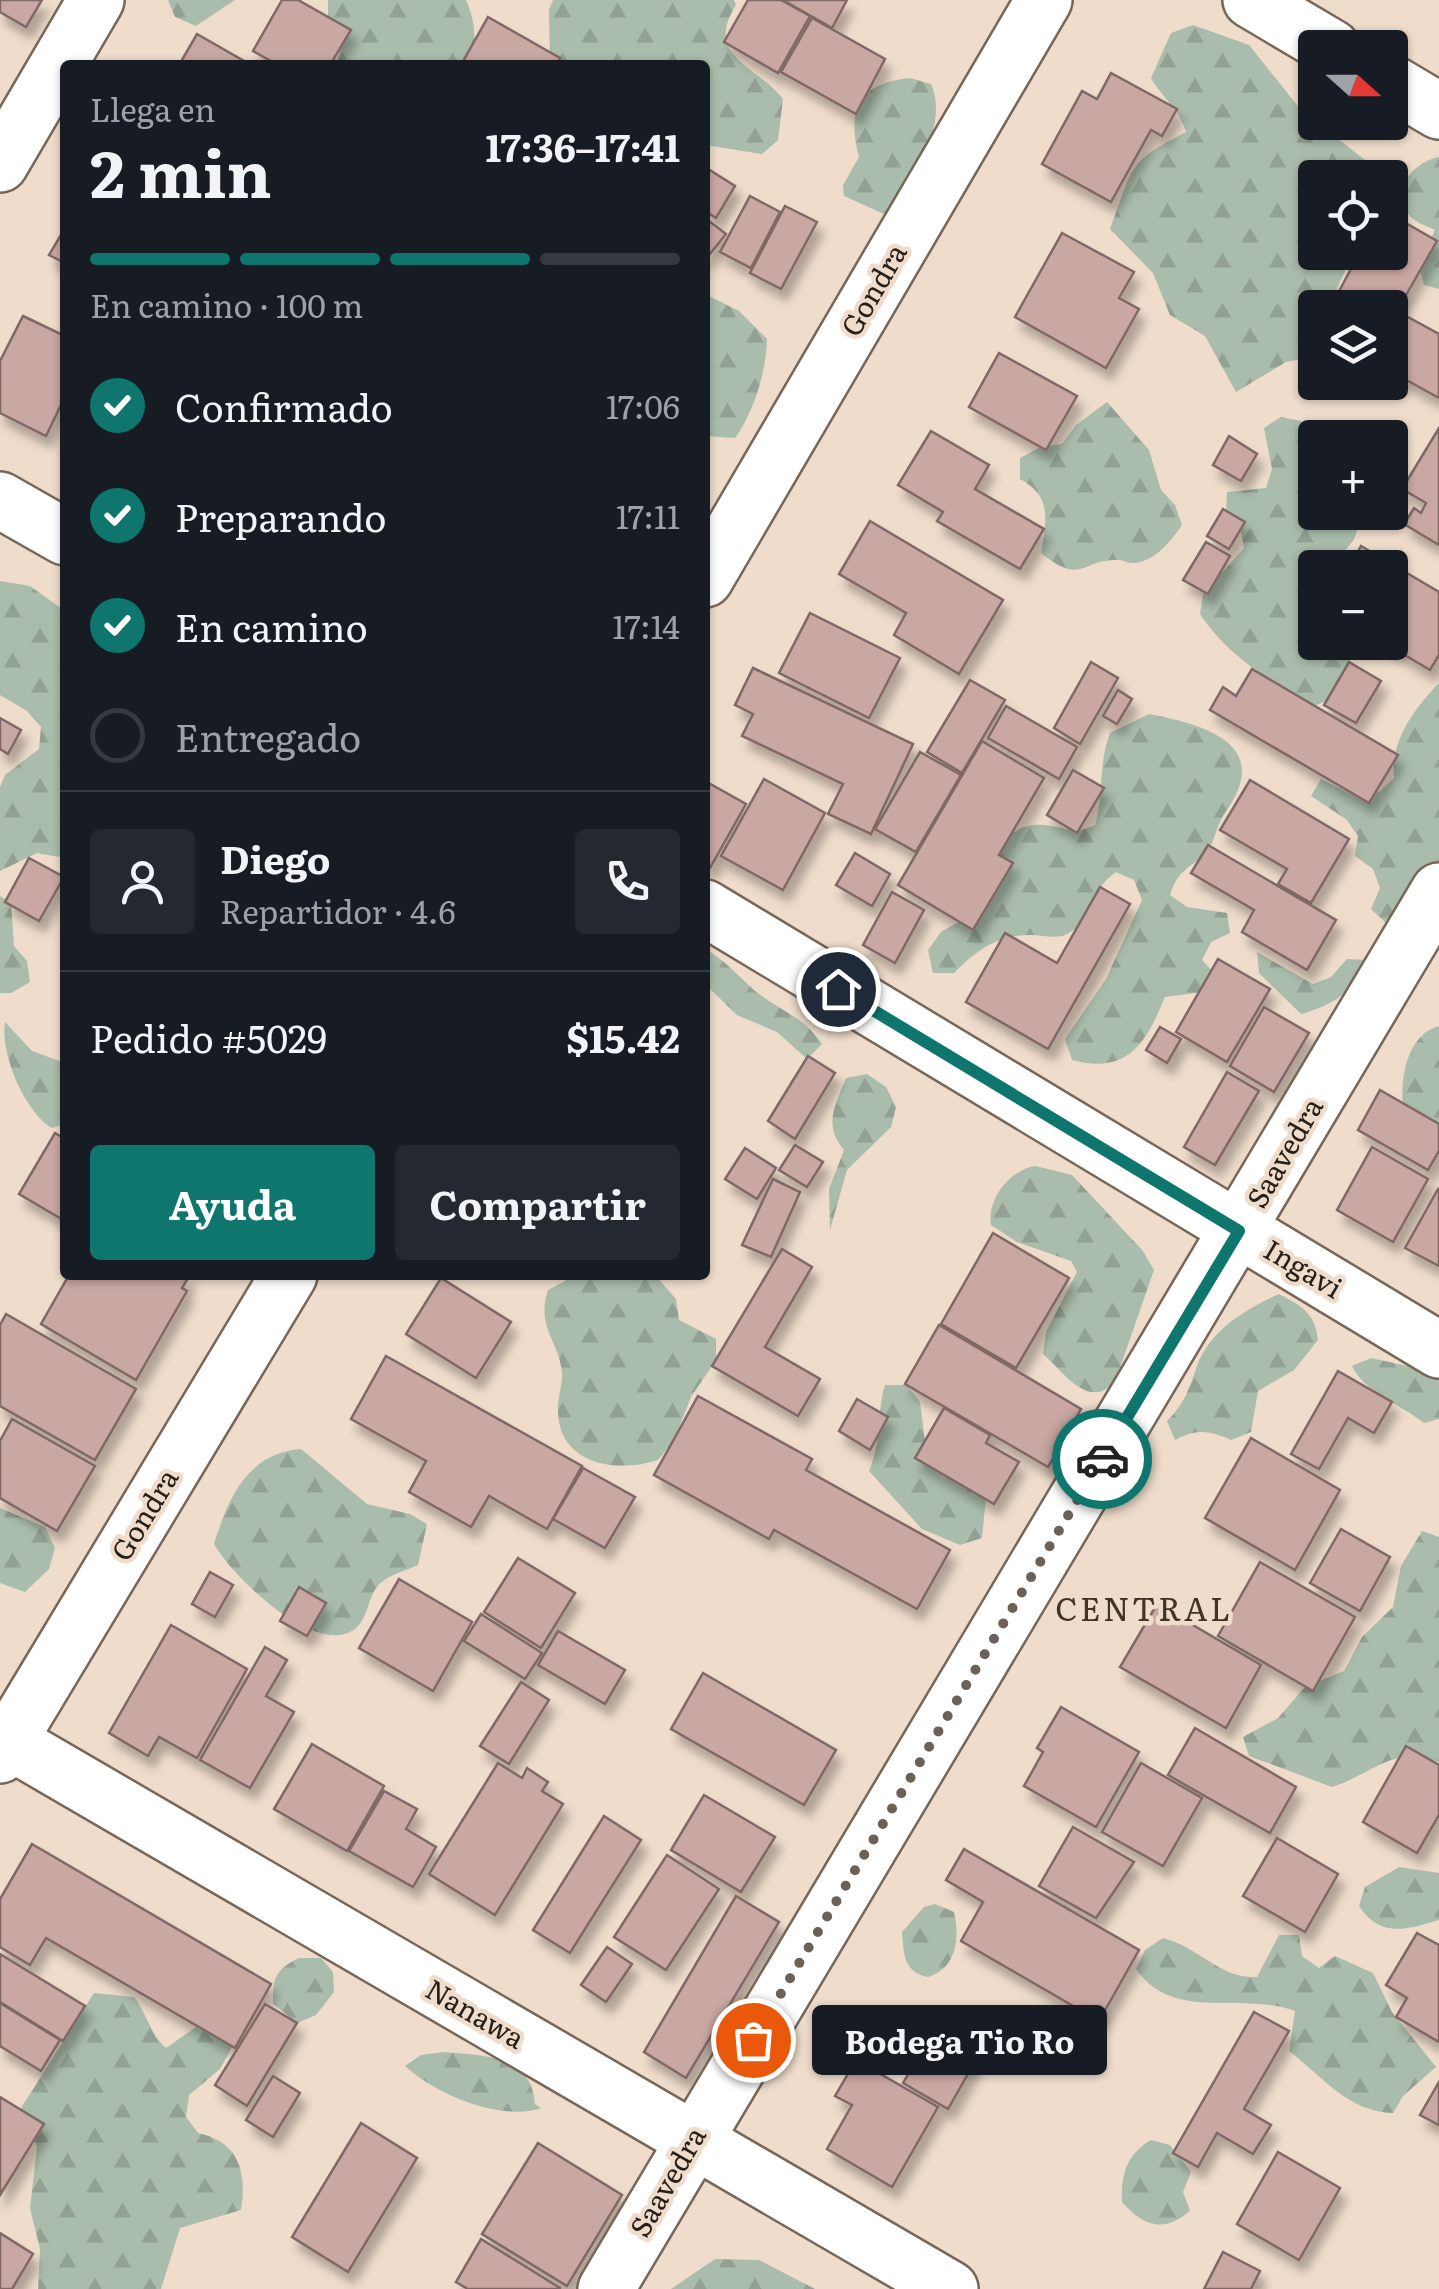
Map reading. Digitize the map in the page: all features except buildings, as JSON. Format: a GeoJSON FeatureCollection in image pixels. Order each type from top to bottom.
{"type":"FeatureCollection","features":[{"type":"Feature","properties":{"kind":"street"},"geometry":{"type":"LineString","coordinates":[[61,60],[96,0]]}},
{"type":"Feature","properties":{"kind":"street","name":"Gondra"},"geometry":{"type":"LineString","coordinates":[[710,570],[1044,0]]}},
{"type":"Feature","properties":{"kind":"street"},"geometry":{"type":"LineString","coordinates":[[1251,0],[1302,30]]}},
{"type":"Feature","properties":{"kind":"street"},"geometry":{"type":"LineString","coordinates":[[0,164],[60,62]]}},
{"type":"Feature","properties":{"kind":"street"},"geometry":{"type":"LineString","coordinates":[[1408,93],[1439,111]]}},
{"type":"Feature","properties":{"kind":"street"},"geometry":{"type":"LineString","coordinates":[[0,500],[60,534]]}},
{"type":"Feature","properties":{"kind":"street","name":"Saavedra"},"geometry":{"type":"LineString","coordinates":[[606,2289],[1439,891]]}},
{"type":"Feature","properties":{"kind":"street","name":"Ingavi"},"geometry":{"type":"LineString","coordinates":[[710,911],[1439,1350]]}},
{"type":"Feature","properties":{"kind":"street","name":"Gondra"},"geometry":{"type":"LineString","coordinates":[[3,1744],[287,1280]]}},
{"type":"Feature","properties":{"kind":"street","name":"Nanawa"},"geometry":{"type":"LineString","coordinates":[[3,1744],[950,2289]]}},
{"type":"Feature","properties":{"kind":"green space"},"geometry":{"type":"Polygon","coordinates":[[[168,0],[235,0],[196,26],[175,17],[168,0]]]}},
{"type":"Feature","properties":{"kind":"green space"},"geometry":{"type":"Polygon","coordinates":[[[328,0],[466,0],[472,16],[474,49],[471,60],[338,60],[345,26],[328,16],[328,0]]]}},
{"type":"Feature","properties":{"kind":"green space"},"geometry":{"type":"Polygon","coordinates":[[[553,0],[734,0],[736,5],[726,37],[738,59],[783,99],[778,140],[762,154],[710,146],[710,60],[550,60],[549,10],[553,0]]]}},
{"type":"Feature","properties":{"kind":"green space"},"geometry":{"type":"Polygon","coordinates":[[[1193,25],[1249,45],[1298,106],[1298,140],[1339,140],[1365,160],[1298,160],[1298,270],[1345,270],[1337,290],[1298,290],[1298,360],[1286,362],[1236,392],[1205,336],[1170,315],[1153,273],[1110,229],[1128,180],[1141,160],[1186,132],[1151,78],[1171,33],[1193,25]]]}},
{"type":"Feature","properties":{"kind":"green space"},"geometry":{"type":"Polygon","coordinates":[[[910,78],[931,84],[936,117],[919,170],[895,219],[844,196],[843,185],[859,157],[855,126],[860,102],[877,86],[910,78]]]}},
{"type":"Feature","properties":{"kind":"green space"},"geometry":{"type":"Polygon","coordinates":[[[1439,157],[1439,289],[1424,285],[1419,266],[1435,230],[1408,213],[1408,177],[1439,157]]]}},
{"type":"Feature","properties":{"kind":"green space"},"geometry":{"type":"Polygon","coordinates":[[[710,296],[739,311],[767,339],[758,391],[735,438],[710,436],[710,296]]]}},
{"type":"Feature","properties":{"kind":"green space"},"geometry":{"type":"Polygon","coordinates":[[[1107,402],[1149,450],[1161,490],[1175,505],[1182,525],[1155,555],[1140,562],[1104,561],[1081,569],[1065,568],[1041,553],[1045,510],[1038,494],[1020,479],[1020,458],[1041,447],[1062,444],[1076,425],[1107,402]]]}},
{"type":"Feature","properties":{"kind":"green space"},"geometry":{"type":"Polygon","coordinates":[[[1281,417],[1298,420],[1298,530],[1357,530],[1346,550],[1298,550],[1298,660],[1350,660],[1333,698],[1312,707],[1236,655],[1200,614],[1203,594],[1244,548],[1240,527],[1226,514],[1227,492],[1266,488],[1272,469],[1264,428],[1281,417]]]}},
{"type":"Feature","properties":{"kind":"green space"},"geometry":{"type":"Polygon","coordinates":[[[0,581],[30,586],[60,607],[60,857],[37,853],[0,871],[0,787],[5,775],[39,749],[41,727],[27,711],[0,695],[0,581]]]}},
{"type":"Feature","properties":{"kind":"green space"},"geometry":{"type":"Polygon","coordinates":[[[1439,683],[1439,866],[1407,915],[1386,923],[1371,909],[1380,888],[1373,869],[1355,856],[1358,836],[1347,820],[1311,796],[1321,779],[1359,798],[1379,792],[1394,778],[1396,751],[1406,726],[1439,683]]]}},
{"type":"Feature","properties":{"kind":"green space"},"geometry":{"type":"Polygon","coordinates":[[[1149,714],[1211,732],[1238,755],[1242,770],[1238,790],[1207,851],[1179,876],[1170,895],[1187,907],[1227,913],[1230,933],[1211,942],[1202,960],[1217,976],[1203,992],[1165,997],[1150,1028],[1132,1051],[1107,1063],[1072,1060],[1065,1039],[1106,979],[1142,900],[1134,880],[1116,872],[1100,888],[1083,920],[1065,935],[1018,936],[997,941],[954,973],[933,973],[928,950],[941,932],[981,909],[1000,849],[1019,829],[1033,825],[1078,830],[1095,825],[1110,733],[1149,714]]]}},
{"type":"Feature","properties":{"kind":"green space"},"geometry":{"type":"Polygon","coordinates":[[[0,896],[11,903],[14,946],[27,961],[30,982],[11,993],[0,993],[0,896]]]}},
{"type":"Feature","properties":{"kind":"green space"},"geometry":{"type":"Polygon","coordinates":[[[710,952],[763,997],[807,1027],[822,1044],[807,1059],[777,1032],[737,1015],[710,989],[710,952]]]}},
{"type":"Feature","properties":{"kind":"green space"},"geometry":{"type":"Polygon","coordinates":[[[1257,952],[1313,984],[1331,977],[1347,959],[1367,960],[1357,980],[1342,995],[1301,1014],[1259,973],[1257,952]]]}},
{"type":"Feature","properties":{"kind":"green space"},"geometry":{"type":"Polygon","coordinates":[[[5,1022],[32,1051],[60,1061],[60,1126],[52,1128],[42,1120],[24,1096],[4,1035],[5,1022]]]}},
{"type":"Feature","properties":{"kind":"green space"},"geometry":{"type":"Polygon","coordinates":[[[1439,1026],[1439,1140],[1403,1106],[1402,1095],[1413,1048],[1419,1038],[1439,1026]]]}},
{"type":"Feature","properties":{"kind":"green space"},"geometry":{"type":"Polygon","coordinates":[[[867,1074],[886,1087],[896,1107],[891,1127],[847,1170],[830,1230],[829,1189],[844,1150],[834,1132],[835,1106],[846,1078],[867,1074]]]}},
{"type":"Feature","properties":{"kind":"green space"},"geometry":{"type":"Polygon","coordinates":[[[1035,1166],[1072,1175],[1143,1251],[1154,1270],[1115,1382],[1105,1390],[1095,1392],[1076,1385],[1043,1354],[1046,1332],[1077,1272],[1071,1261],[1017,1242],[991,1225],[993,1205],[1002,1187],[1017,1173],[1035,1166]]]}},
{"type":"Feature","properties":{"kind":"green space"},"geometry":{"type":"Polygon","coordinates":[[[567,1280],[659,1280],[676,1299],[679,1320],[716,1339],[716,1360],[691,1397],[674,1440],[658,1460],[609,1465],[593,1461],[568,1444],[558,1406],[560,1361],[546,1324],[548,1290],[567,1280]]]}},
{"type":"Feature","properties":{"kind":"green space"},"geometry":{"type":"Polygon","coordinates":[[[1279,1294],[1306,1311],[1318,1340],[1294,1370],[1258,1391],[1251,1432],[1231,1440],[1203,1432],[1175,1440],[1167,1421],[1189,1389],[1203,1353],[1220,1331],[1279,1294]]]}},
{"type":"Feature","properties":{"kind":"green space"},"geometry":{"type":"Polygon","coordinates":[[[1371,1358],[1439,1373],[1439,1419],[1424,1423],[1366,1384],[1352,1366],[1371,1358]]]}},
{"type":"Feature","properties":{"kind":"green space"},"geometry":{"type":"Polygon","coordinates":[[[885,1385],[907,1385],[920,1402],[925,1441],[986,1497],[982,1538],[960,1545],[922,1529],[869,1471],[876,1450],[885,1385]]]}},
{"type":"Feature","properties":{"kind":"green space"},"geometry":{"type":"Polygon","coordinates":[[[301,1449],[367,1504],[410,1514],[427,1524],[418,1565],[383,1581],[373,1593],[361,1622],[350,1632],[333,1635],[294,1621],[254,1591],[214,1544],[242,1481],[267,1459],[301,1449]]]}},
{"type":"Feature","properties":{"kind":"green space"},"geometry":{"type":"Polygon","coordinates":[[[0,1508],[45,1527],[55,1548],[49,1569],[25,1592],[0,1583],[0,1508]]]}},
{"type":"Feature","properties":{"kind":"green space"},"geometry":{"type":"Polygon","coordinates":[[[1422,1531],[1439,1537],[1439,1762],[1394,1759],[1332,1787],[1249,1756],[1243,1737],[1278,1718],[1305,1687],[1344,1671],[1362,1637],[1393,1607],[1401,1566],[1422,1531]]]}},
{"type":"Feature","properties":{"kind":"green space"},"geometry":{"type":"Polygon","coordinates":[[[1399,1867],[1439,1873],[1439,1920],[1394,1929],[1376,1923],[1359,1906],[1365,1887],[1399,1867]]]}},
{"type":"Feature","properties":{"kind":"green space"},"geometry":{"type":"Polygon","coordinates":[[[935,1904],[954,1912],[957,1932],[951,1959],[938,1973],[928,1977],[909,1966],[902,1932],[924,1907],[935,1904]]]}},
{"type":"Feature","properties":{"kind":"green space"},"geometry":{"type":"Polygon","coordinates":[[[1279,1935],[1299,1935],[1302,1956],[1319,1968],[1335,1956],[1373,1973],[1392,2012],[1436,2067],[1403,2096],[1393,2113],[1349,2100],[1289,2051],[1295,2011],[1169,1996],[1136,1969],[1145,1950],[1163,1938],[1232,1973],[1257,1977],[1279,1935]]]}},
{"type":"Feature","properties":{"kind":"green space"},"geometry":{"type":"Polygon","coordinates":[[[299,1958],[321,1958],[333,1972],[334,1992],[316,2015],[297,2023],[273,2004],[273,1995],[280,1971],[299,1958]]]}},
{"type":"Feature","properties":{"kind":"green space"},"geometry":{"type":"Polygon","coordinates":[[[94,1993],[134,1997],[166,2048],[199,2025],[218,2032],[232,2047],[220,2069],[189,2095],[186,2117],[198,2133],[223,2143],[237,2160],[243,2183],[241,2210],[180,2228],[161,2289],[38,2289],[40,2249],[30,2208],[37,2147],[21,2108],[94,1993]]]}},
{"type":"Feature","properties":{"kind":"green space"},"geometry":{"type":"Polygon","coordinates":[[[444,2052],[489,2057],[515,2067],[525,2075],[535,2104],[541,2108],[507,2111],[469,2103],[433,2086],[405,2066],[421,2055],[444,2052]]]}},
{"type":"Feature","properties":{"kind":"green space"},"geometry":{"type":"Polygon","coordinates":[[[1151,2140],[1170,2145],[1191,2172],[1183,2192],[1190,2211],[1163,2224],[1146,2222],[1122,2202],[1127,2166],[1151,2140]]]}},
{"type":"Feature","properties":{"kind":"green space"},"geometry":{"type":"Polygon","coordinates":[[[715,2259],[759,2260],[815,2289],[671,2289],[715,2259]]]}},
{"type":"Feature","properties":{"kind":"way so far"},"geometry":{"type":"LineString","coordinates":[[753,2040],[1102,1459]]}},
{"type":"Feature","properties":{"kind":"place","name":"Bodega Tio Ro"},"geometry":{"type":"Point","coordinates":[753,2040]}},
{"type":"Feature","properties":{"kind":"district","name":"CENTRAL"},"geometry":{"type":"Point","coordinates":[1144,1610]}},
{"type":"Feature","properties":{"kind":"route"},"geometry":{"type":"LineString","coordinates":[[838,989],[1239,1231],[1102,1459]]}}]}
